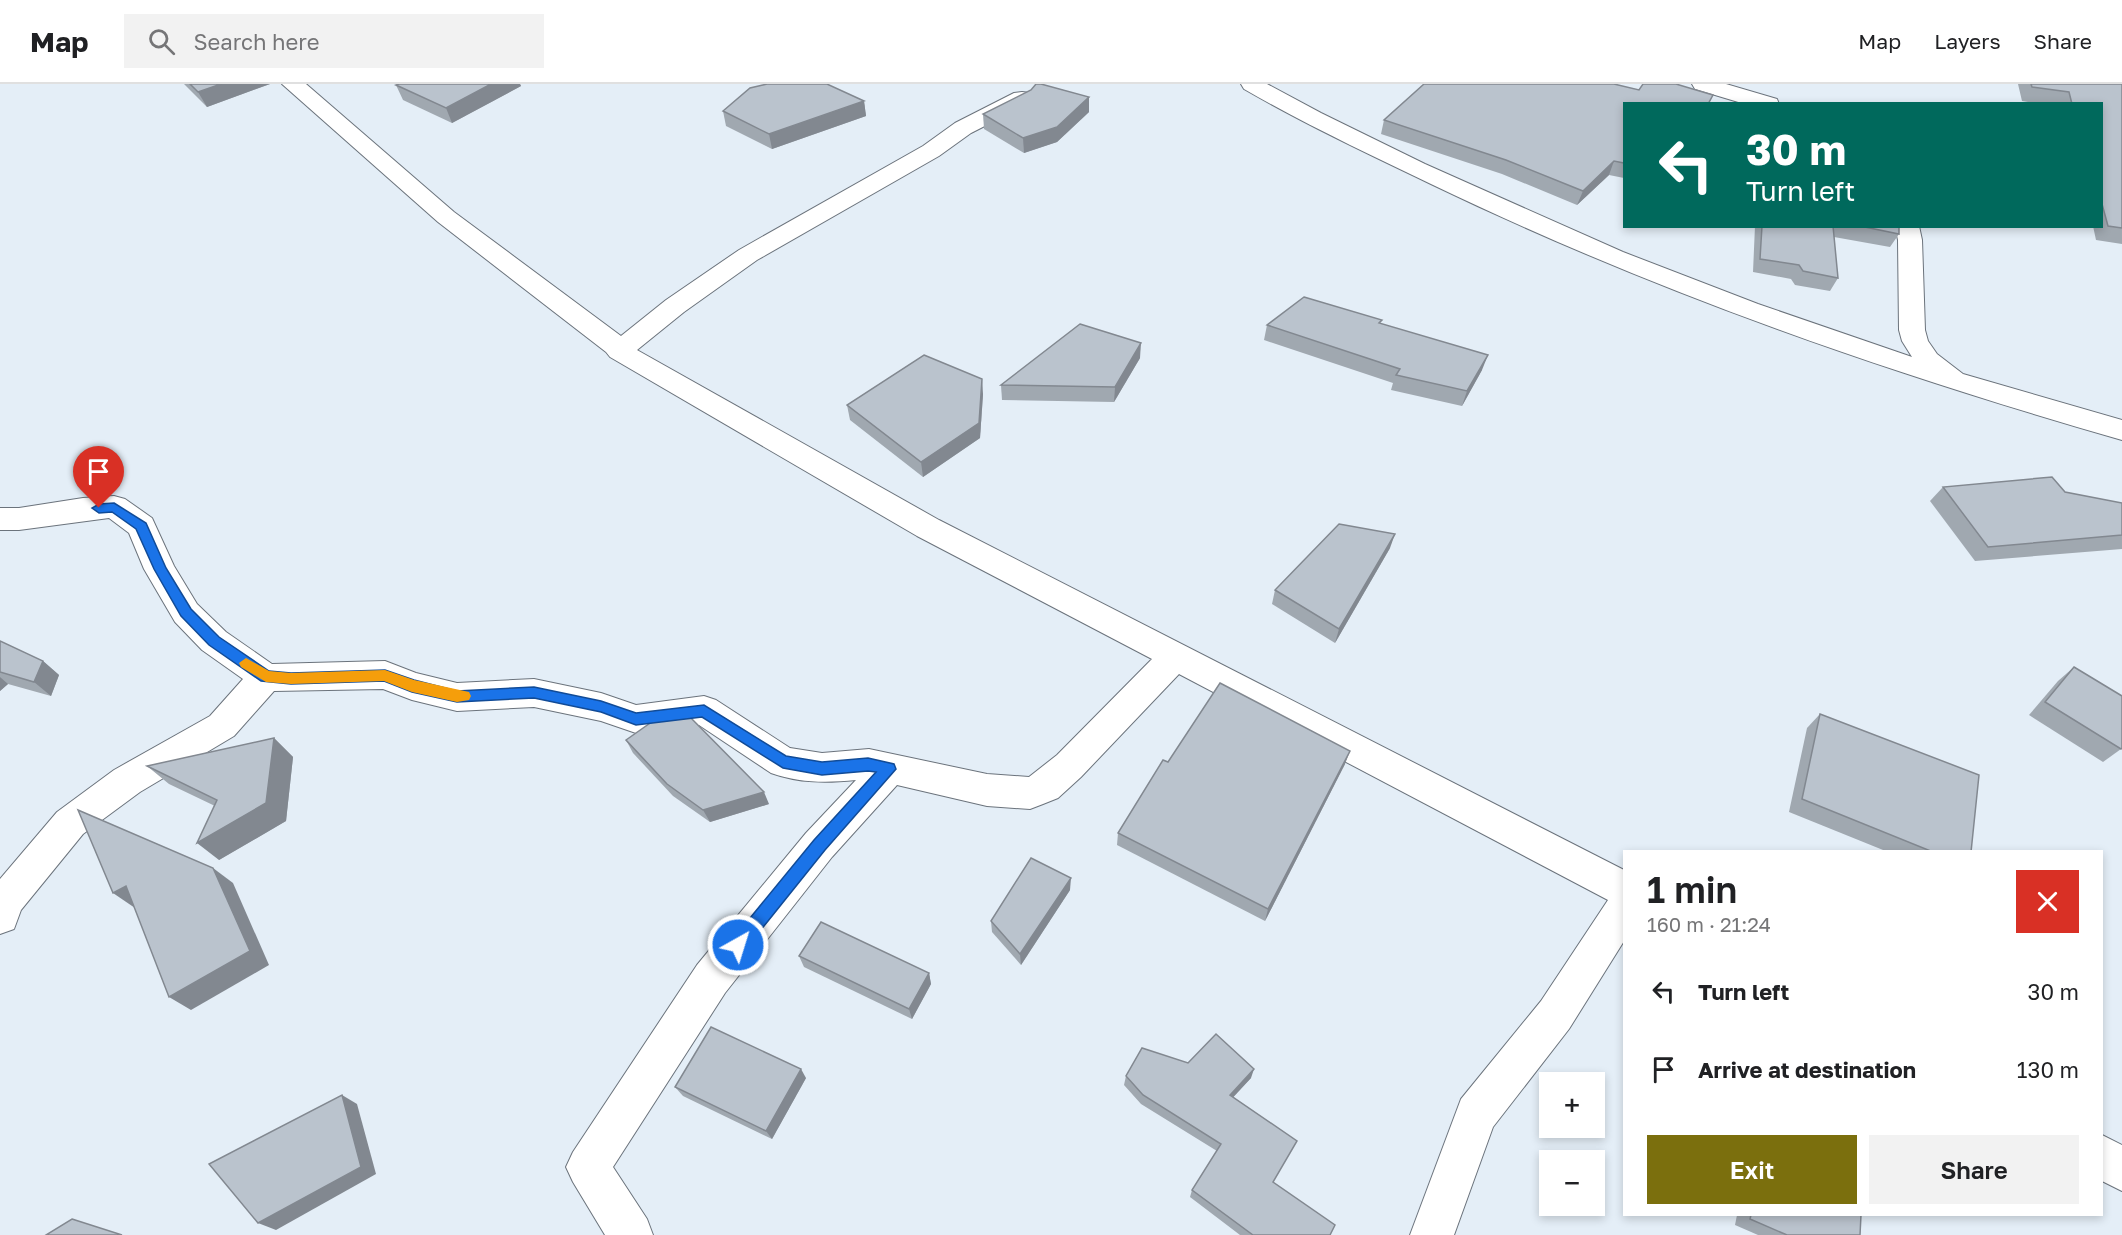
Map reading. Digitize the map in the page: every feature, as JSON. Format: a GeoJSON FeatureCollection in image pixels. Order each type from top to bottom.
{"type":"FeatureCollection","features":[{"type":"Feature","properties":{"kind":"street"},"geometry":{"type":"LineString","coordinates":[[293,84],[446,217],[620,349],[619,351],[928,528],[1623,888]]}},
{"type":"Feature","properties":{"kind":"street"},"geometry":{"type":"LineString","coordinates":[[1252,84],[1465,193],[1628,264],[1839,344],[2122,430]]}},
{"type":"Feature","properties":{"kind":"street"},"geometry":{"type":"LineString","coordinates":[[1703,84],[1762,102]]}},
{"type":"Feature","properties":{"kind":"street"},"geometry":{"type":"LineString","coordinates":[[619,351],[675,306],[748,255],[931,151],[963,128],[1022,98]]}},
{"type":"Feature","properties":{"kind":"street"},"geometry":{"type":"LineString","coordinates":[[1907,228],[1910,240],[1912,330],[1915,341],[1927,360],[1953,380]]}},
{"type":"Feature","properties":{"kind":"street"},"geometry":{"type":"LineString","coordinates":[[0,519],[19,519],[83,509],[114,507],[141,526],[160,569],[186,613],[214,641],[266,677],[385,675],[412,686],[457,697],[534,693],[601,706],[636,719],[704,710],[783,762],[822,768],[868,764],[987,790],[1030,793],[1045,787],[1069,766],[1176,656]]}},
{"type":"Feature","properties":{"kind":"street"},"geometry":{"type":"LineString","coordinates":[[0,916],[6,900],[70,823],[127,781],[222,726],[266,677]]}},
{"type":"Feature","properties":{"kind":"street"},"geometry":{"type":"LineString","coordinates":[[631,1235],[588,1167],[711,979],[819,845],[889,769]]}},
{"type":"Feature","properties":{"kind":"street"},"geometry":{"type":"LineString","coordinates":[[1432,1235],[1476,1114],[1555,1015],[1623,910]]}},
{"type":"Feature","properties":{"kind":"street"},"geometry":{"type":"LineString","coordinates":[[2103,1158],[2122,1169]]}},
{"type":"Feature","properties":{"kind":"building"},"geometry":{"type":"Polygon","coordinates":[[[190,84],[221,84],[198,92],[190,84]]]}},
{"type":"Feature","properties":{"kind":"building"},"geometry":{"type":"Polygon","coordinates":[[[491,84],[446,108],[396,85],[491,84]]]}},
{"type":"Feature","properties":{"kind":"building"},"geometry":{"type":"Polygon","coordinates":[[[767,84],[827,84],[864,101],[769,134],[723,111],[750,88],[767,84]]]}},
{"type":"Feature","properties":{"kind":"building"},"geometry":{"type":"Polygon","coordinates":[[[1036,84],[1089,97],[1057,127],[1023,138],[983,114],[1031,90],[1036,84]]]}},
{"type":"Feature","properties":{"kind":"building"},"geometry":{"type":"Polygon","coordinates":[[[1424,84],[1614,84],[1639,90],[1643,84],[1676,84],[1713,95],[1709,102],[1623,102],[1623,163],[1614,161],[1583,191],[1506,160],[1384,120],[1424,84]]]}},
{"type":"Feature","properties":{"kind":"building"},"geometry":{"type":"Polygon","coordinates":[[[2031,84],[2122,84],[2122,228],[2108,226],[2103,208],[2103,102],[2072,102],[2069,92],[2032,87],[2031,84]]]}},
{"type":"Feature","properties":{"kind":"building"},"geometry":{"type":"Polygon","coordinates":[[[1762,228],[1833,228],[1838,278],[1803,271],[1799,265],[1760,259],[1762,228]]]}},
{"type":"Feature","properties":{"kind":"building"},"geometry":{"type":"Polygon","coordinates":[[[1870,228],[1899,228],[1899,234],[1870,228]]]}},
{"type":"Feature","properties":{"kind":"building"},"geometry":{"type":"Polygon","coordinates":[[[1304,297],[1382,320],[1379,323],[1488,355],[1467,391],[1396,375],[1400,369],[1267,325],[1304,297]]]}},
{"type":"Feature","properties":{"kind":"building"},"geometry":{"type":"Polygon","coordinates":[[[1080,324],[1141,343],[1115,387],[1001,385],[1080,324]]]}},
{"type":"Feature","properties":{"kind":"building"},"geometry":{"type":"Polygon","coordinates":[[[924,355],[982,379],[979,423],[921,462],[847,405],[924,355]]]}},
{"type":"Feature","properties":{"kind":"building"},"geometry":{"type":"Polygon","coordinates":[[[2052,477],[2065,492],[2122,503],[2122,535],[1988,547],[1943,487],[2052,477]]]}},
{"type":"Feature","properties":{"kind":"building"},"geometry":{"type":"Polygon","coordinates":[[[1339,524],[1395,534],[1339,629],[1275,590],[1339,524]]]}},
{"type":"Feature","properties":{"kind":"building"},"geometry":{"type":"Polygon","coordinates":[[[0,641],[43,661],[34,682],[0,672],[0,641]]]}},
{"type":"Feature","properties":{"kind":"building"},"geometry":{"type":"Polygon","coordinates":[[[2074,667],[2122,696],[2121,749],[2045,702],[2074,667]]]}},
{"type":"Feature","properties":{"kind":"building"},"geometry":{"type":"Polygon","coordinates":[[[1220,683],[1350,751],[1268,909],[1118,833],[1163,760],[1168,762],[1220,683]]]}},
{"type":"Feature","properties":{"kind":"building"},"geometry":{"type":"Polygon","coordinates":[[[1820,714],[1979,775],[1971,850],[1928,850],[1802,799],[1820,714]]]}},
{"type":"Feature","properties":{"kind":"building"},"geometry":{"type":"Polygon","coordinates":[[[688,715],[764,792],[703,810],[667,784],[626,740],[656,719],[688,715]]]}},
{"type":"Feature","properties":{"kind":"building"},"geometry":{"type":"Polygon","coordinates":[[[274,738],[266,803],[197,843],[217,800],[147,766],[274,738]]]}},
{"type":"Feature","properties":{"kind":"building"},"geometry":{"type":"Polygon","coordinates":[[[78,810],[213,868],[250,951],[169,997],[126,886],[113,893],[78,810]]]}},
{"type":"Feature","properties":{"kind":"building"},"geometry":{"type":"Polygon","coordinates":[[[1031,858],[1071,878],[1020,954],[991,921],[1031,858]]]}},
{"type":"Feature","properties":{"kind":"building"},"geometry":{"type":"Polygon","coordinates":[[[821,922],[929,973],[909,1009],[799,956],[821,922]]]}},
{"type":"Feature","properties":{"kind":"building"},"geometry":{"type":"Polygon","coordinates":[[[711,1027],[801,1069],[766,1131],[675,1087],[711,1027]]]}},
{"type":"Feature","properties":{"kind":"building"},"geometry":{"type":"Polygon","coordinates":[[[1216,1034],[1254,1069],[1230,1095],[1297,1141],[1273,1182],[1335,1225],[1330,1235],[1253,1235],[1192,1190],[1221,1144],[1143,1095],[1126,1076],[1142,1048],[1188,1063],[1216,1034]]]}},
{"type":"Feature","properties":{"kind":"building"},"geometry":{"type":"Polygon","coordinates":[[[342,1095],[361,1167],[258,1223],[209,1164],[342,1095]]]}},
{"type":"Feature","properties":{"kind":"building"},"geometry":{"type":"Polygon","coordinates":[[[1751,1216],[1861,1216],[1860,1235],[1787,1235],[1750,1219],[1751,1216]]]}},
{"type":"Feature","properties":{"kind":"building"},"geometry":{"type":"Polygon","coordinates":[[[72,1219],[122,1235],[46,1235],[72,1219]]]}},
{"type":"Feature","properties":{"kind":"slow traffic"},"geometry":{"type":"LineString","coordinates":[[246,663],[266,677],[385,675],[412,686],[457,697],[464,696]]}},
{"type":"Feature","properties":{"kind":"route"},"geometry":{"type":"LineString","coordinates":[[99,508],[114,507],[141,526],[160,569],[186,613],[214,641],[266,677],[385,675],[412,686],[457,697],[534,693],[601,706],[636,719],[704,710],[783,762],[822,768],[868,764],[889,769],[819,845],[738,945]]}}]}
